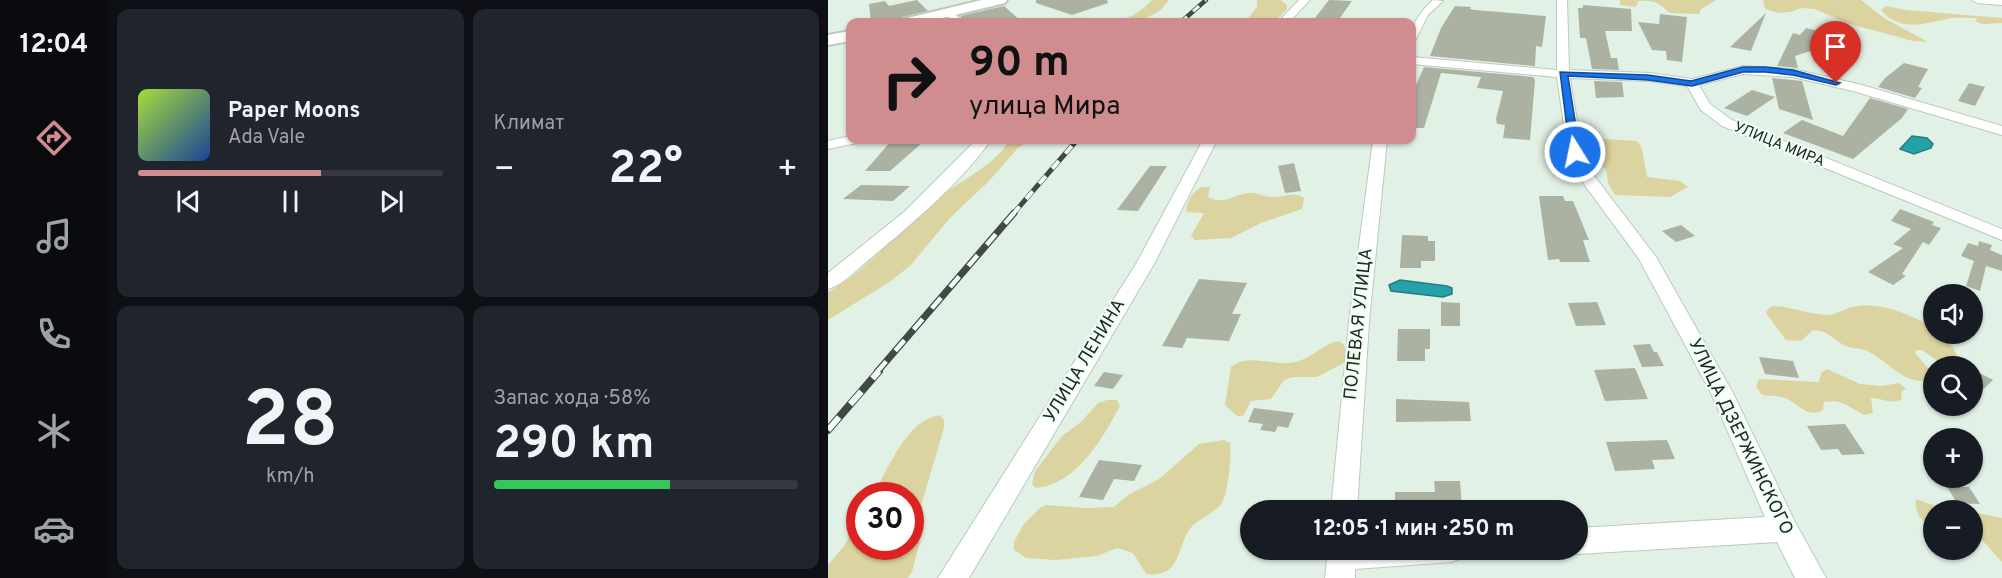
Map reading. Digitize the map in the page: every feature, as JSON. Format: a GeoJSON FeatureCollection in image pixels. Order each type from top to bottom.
{"type":"FeatureCollection","features":[{"type":"Feature","properties":{"kind":"main road"},"geometry":{"type":"LineString","coordinates":[[954,18],[1000,0]]}},
{"type":"Feature","properties":{"kind":"main road"},"geometry":{"type":"LineString","coordinates":[[828,40],[846,37]]}},
{"type":"Feature","properties":{"kind":"street"},"geometry":{"type":"LineString","coordinates":[[1287,18],[1305,0]]}},
{"type":"Feature","properties":{"kind":"street","name":"УЛИЦА ДЗЕРЖИНСКОГО"},"geometry":{"type":"LineString","coordinates":[[1562,0],[1563,74],[1575,152],[1584,173],[1653,267],[1722,393],[1784,529],[1811,578]]}},
{"type":"Feature","properties":{"kind":"street"},"geometry":{"type":"LineString","coordinates":[[1977,0],[2002,2]]}},
{"type":"Feature","properties":{"kind":"street"},"geometry":{"type":"LineString","coordinates":[[1416,29],[1424,14],[1438,1]]}},
{"type":"Feature","properties":{"kind":"street"},"geometry":{"type":"LineString","coordinates":[[1416,61],[1563,74],[1648,78],[1692,84],[1743,70],[1793,73],[1857,88],[2002,130]]}},
{"type":"Feature","properties":{"kind":"street","name":"УЛИЦА МИРА"},"geometry":{"type":"LineString","coordinates":[[1692,84],[1700,103],[1710,113],[1727,123],[2002,235]]}},
{"type":"Feature","properties":{"kind":"street"},"geometry":{"type":"LineString","coordinates":[[828,145],[846,141]]}},
{"type":"Feature","properties":{"kind":"street"},"geometry":{"type":"LineString","coordinates":[[828,283],[943,184],[980,144]]}},
{"type":"Feature","properties":{"kind":"street","name":"УЛИЦА ЛЕНИНА"},"geometry":{"type":"LineString","coordinates":[[952,578],[1145,264],[1208,144]]}},
{"type":"Feature","properties":{"kind":"street","name":"ПОЛЕВАЯ УЛИЦА"},"geometry":{"type":"LineString","coordinates":[[1345,500],[1358,333],[1380,144]]}},
{"type":"Feature","properties":{"kind":"street"},"geometry":{"type":"LineString","coordinates":[[1588,540],[1784,529]]}},
{"type":"Feature","properties":{"kind":"shaded area"},"geometry":{"type":"Polygon","coordinates":[[[1152,0],[1169,0],[1161,10],[1146,18],[1127,18],[1139,12],[1152,0]]]}},
{"type":"Feature","properties":{"kind":"shaded area"},"geometry":{"type":"Polygon","coordinates":[[[1257,0],[1281,0],[1287,5],[1287,9],[1278,18],[1248,18],[1257,7],[1257,0]]]}},
{"type":"Feature","properties":{"kind":"shaded area"},"geometry":{"type":"Polygon","coordinates":[[[1620,0],[1716,0],[1701,9],[1699,14],[1670,13],[1649,1],[1638,1],[1636,7],[1620,5],[1620,0]]]}},
{"type":"Feature","properties":{"kind":"shaded area"},"geometry":{"type":"Polygon","coordinates":[[[1763,0],[1861,0],[1884,18],[1928,42],[1913,41],[1846,23],[1815,9],[1801,8],[1778,13],[1765,9],[1763,0]]]}},
{"type":"Feature","properties":{"kind":"shaded area"},"geometry":{"type":"Polygon","coordinates":[[[1886,6],[1906,10],[2002,18],[2002,23],[1982,24],[1975,21],[1977,19],[1975,18],[1949,18],[1921,24],[1904,24],[1888,17],[1881,10],[1886,6]]]}},
{"type":"Feature","properties":{"kind":"shaded area"},"geometry":{"type":"Polygon","coordinates":[[[1591,138],[1637,141],[1642,149],[1647,177],[1680,181],[1688,187],[1670,197],[1615,195],[1608,183],[1606,169],[1595,162],[1588,152],[1585,142],[1591,138]]]}},
{"type":"Feature","properties":{"kind":"shaded area"},"geometry":{"type":"Polygon","coordinates":[[[1007,144],[1024,144],[950,218],[911,265],[891,281],[828,320],[828,292],[860,270],[928,206],[1004,149],[1007,144]]]}},
{"type":"Feature","properties":{"kind":"shaded area"},"geometry":{"type":"Polygon","coordinates":[[[1202,187],[1210,187],[1208,197],[1219,200],[1252,193],[1269,197],[1292,195],[1304,198],[1302,209],[1261,223],[1231,238],[1195,240],[1191,236],[1204,213],[1186,212],[1191,197],[1202,187]]]}},
{"type":"Feature","properties":{"kind":"shaded area"},"geometry":{"type":"Polygon","coordinates":[[[1771,306],[1826,315],[1858,306],[1878,306],[1923,322],[1923,344],[1950,344],[1957,356],[1931,356],[1922,350],[1916,350],[1915,353],[1923,362],[1923,381],[1915,380],[1899,373],[1869,352],[1845,346],[1822,332],[1813,330],[1801,341],[1786,340],[1766,312],[1771,306]]]}},
{"type":"Feature","properties":{"kind":"shaded area"},"geometry":{"type":"Polygon","coordinates":[[[1338,341],[1344,344],[1346,358],[1344,363],[1317,377],[1293,377],[1284,380],[1271,399],[1251,401],[1243,416],[1237,416],[1225,405],[1231,367],[1238,363],[1254,360],[1279,363],[1296,362],[1338,341]]]}},
{"type":"Feature","properties":{"kind":"shaded area"},"geometry":{"type":"Polygon","coordinates":[[[1827,369],[1860,384],[1881,386],[1899,383],[1906,389],[1901,392],[1902,399],[1898,401],[1871,398],[1873,413],[1864,415],[1835,401],[1824,402],[1823,410],[1812,413],[1787,399],[1761,394],[1756,386],[1759,379],[1819,382],[1821,373],[1827,369]]]}},
{"type":"Feature","properties":{"kind":"shaded area"},"geometry":{"type":"Polygon","coordinates":[[[1117,400],[1120,406],[1087,458],[1064,478],[1051,485],[1036,488],[1032,484],[1035,471],[1062,436],[1081,422],[1098,403],[1117,400]]]}},
{"type":"Feature","properties":{"kind":"shaded area"},"geometry":{"type":"Polygon","coordinates":[[[940,415],[944,420],[944,428],[924,496],[924,482],[880,482],[908,435],[928,419],[940,415]]]}},
{"type":"Feature","properties":{"kind":"shaded area"},"geometry":{"type":"Polygon","coordinates":[[[1224,440],[1230,443],[1230,456],[1228,482],[1222,503],[1189,530],[1176,561],[1166,572],[1146,574],[1133,553],[1117,548],[1097,556],[1055,560],[1026,558],[1014,550],[1014,542],[1023,525],[1040,508],[1046,505],[1086,508],[1114,507],[1128,495],[1159,479],[1199,444],[1224,440]]]}},
{"type":"Feature","properties":{"kind":"shaded area"},"geometry":{"type":"Polygon","coordinates":[[[1916,499],[1923,501],[1923,520],[1920,516],[1916,509],[1916,499]]]}},
{"type":"Feature","properties":{"kind":"shaded area"},"geometry":{"type":"Polygon","coordinates":[[[1983,514],[2002,518],[2002,562],[1983,541],[1983,514]]]}},
{"type":"Feature","properties":{"kind":"shaded area"},"geometry":{"type":"Polygon","coordinates":[[[846,542],[846,560],[915,560],[912,572],[908,578],[828,578],[828,565],[846,542]]]}},
{"type":"Feature","properties":{"kind":"water"},"geometry":{"type":"Polygon","coordinates":[[[1912,136],[1927,138],[1933,144],[1931,148],[1914,154],[1900,149],[1912,136]]]}},
{"type":"Feature","properties":{"kind":"water"},"geometry":{"type":"Polygon","coordinates":[[[1400,280],[1447,286],[1452,288],[1452,294],[1443,297],[1391,291],[1389,285],[1400,280]]]}},
{"type":"Feature","properties":{"kind":"building"},"geometry":{"type":"Polygon","coordinates":[[[917,0],[928,11],[901,18],[871,18],[869,4],[885,1],[889,6],[917,0]]]}},
{"type":"Feature","properties":{"kind":"building"},"geometry":{"type":"Polygon","coordinates":[[[1036,0],[1107,0],[1108,3],[1072,15],[1036,3],[1036,0]]]}},
{"type":"Feature","properties":{"kind":"building"},"geometry":{"type":"Polygon","coordinates":[[[1329,0],[1352,1],[1340,18],[1315,18],[1329,0]]]}},
{"type":"Feature","properties":{"kind":"building"},"geometry":{"type":"Polygon","coordinates":[[[1583,5],[1631,9],[1632,31],[1605,31],[1611,58],[1617,58],[1619,70],[1592,69],[1586,38],[1580,38],[1578,8],[1583,8],[1583,5]]]}},
{"type":"Feature","properties":{"kind":"building"},"geometry":{"type":"Polygon","coordinates":[[[1004,6],[1018,18],[962,18],[960,16],[1004,6]]]}},
{"type":"Feature","properties":{"kind":"building"},"geometry":{"type":"Polygon","coordinates":[[[1455,6],[1546,16],[1542,47],[1536,46],[1535,66],[1430,56],[1441,28],[1455,6]]]}},
{"type":"Feature","properties":{"kind":"building"},"geometry":{"type":"Polygon","coordinates":[[[1766,13],[1751,51],[1730,47],[1766,13]]]}},
{"type":"Feature","properties":{"kind":"building"},"geometry":{"type":"Polygon","coordinates":[[[1660,14],[1687,17],[1682,62],[1667,60],[1666,51],[1652,50],[1638,22],[1659,24],[1660,14]]]}},
{"type":"Feature","properties":{"kind":"building"},"geometry":{"type":"Polygon","coordinates":[[[1806,28],[1831,34],[1817,49],[1795,56],[1798,68],[1777,66],[1793,33],[1800,35],[1806,28]]]}},
{"type":"Feature","properties":{"kind":"building"},"geometry":{"type":"Polygon","coordinates":[[[1904,63],[1928,69],[1918,87],[1922,88],[1915,98],[1878,87],[1885,78],[1904,63]]]}},
{"type":"Feature","properties":{"kind":"building"},"geometry":{"type":"Polygon","coordinates":[[[1424,67],[1533,77],[1535,80],[1530,140],[1503,138],[1505,125],[1497,124],[1496,119],[1503,91],[1477,88],[1481,77],[1441,73],[1424,128],[1416,128],[1416,85],[1424,67]]]}},
{"type":"Feature","properties":{"kind":"building"},"geometry":{"type":"Polygon","coordinates":[[[1772,78],[1802,81],[1813,120],[1779,109],[1772,78]]]}},
{"type":"Feature","properties":{"kind":"building"},"geometry":{"type":"Polygon","coordinates":[[[1594,81],[1622,82],[1624,97],[1596,98],[1594,81]]]}},
{"type":"Feature","properties":{"kind":"building"},"geometry":{"type":"Polygon","coordinates":[[[1969,83],[1985,87],[1975,106],[1958,101],[1969,83]]]}},
{"type":"Feature","properties":{"kind":"building"},"geometry":{"type":"Polygon","coordinates":[[[1752,90],[1775,97],[1747,116],[1724,108],[1752,90]]]}},
{"type":"Feature","properties":{"kind":"building"},"geometry":{"type":"Polygon","coordinates":[[[1870,98],[1908,109],[1902,118],[1853,159],[1783,133],[1802,120],[1843,136],[1870,98]]]}},
{"type":"Feature","properties":{"kind":"building"},"geometry":{"type":"Polygon","coordinates":[[[889,144],[921,144],[890,171],[865,171],[889,144]]]}},
{"type":"Feature","properties":{"kind":"building"},"geometry":{"type":"Polygon","coordinates":[[[1294,163],[1301,191],[1285,193],[1278,166],[1294,163]]]}},
{"type":"Feature","properties":{"kind":"building"},"geometry":{"type":"Polygon","coordinates":[[[1150,166],[1167,166],[1138,211],[1117,210],[1150,166]]]}},
{"type":"Feature","properties":{"kind":"building"},"geometry":{"type":"Polygon","coordinates":[[[861,185],[910,186],[893,201],[843,199],[861,185]]]}},
{"type":"Feature","properties":{"kind":"building"},"geometry":{"type":"Polygon","coordinates":[[[1539,196],[1563,196],[1565,201],[1573,201],[1589,240],[1583,240],[1590,262],[1548,260],[1539,196]]]}},
{"type":"Feature","properties":{"kind":"building"},"geometry":{"type":"Polygon","coordinates":[[[1900,209],[1934,222],[1932,225],[1941,228],[1929,245],[1923,242],[1902,274],[1906,276],[1893,285],[1868,272],[1903,248],[1893,244],[1911,229],[1891,221],[1900,209]]]}},
{"type":"Feature","properties":{"kind":"building"},"geometry":{"type":"Polygon","coordinates":[[[1681,225],[1695,236],[1676,242],[1662,231],[1681,225]]]}},
{"type":"Feature","properties":{"kind":"building"},"geometry":{"type":"Polygon","coordinates":[[[1402,235],[1428,236],[1428,241],[1435,241],[1435,261],[1421,261],[1421,268],[1400,268],[1402,235]]]}},
{"type":"Feature","properties":{"kind":"building"},"geometry":{"type":"Polygon","coordinates":[[[1979,241],[1992,245],[1990,250],[2002,255],[2002,271],[1986,266],[1982,284],[1967,284],[1974,261],[1961,256],[1968,243],[1978,246],[1979,241]]]}},
{"type":"Feature","properties":{"kind":"building"},"geometry":{"type":"Polygon","coordinates":[[[1199,279],[1247,283],[1232,314],[1241,314],[1229,341],[1187,338],[1182,348],[1162,346],[1199,279]]]}},
{"type":"Feature","properties":{"kind":"building"},"geometry":{"type":"Polygon","coordinates":[[[1441,302],[1460,303],[1460,326],[1441,326],[1441,302]]]}},
{"type":"Feature","properties":{"kind":"building"},"geometry":{"type":"Polygon","coordinates":[[[1597,302],[1606,325],[1576,326],[1568,303],[1597,302]]]}},
{"type":"Feature","properties":{"kind":"building"},"geometry":{"type":"Polygon","coordinates":[[[1398,329],[1430,329],[1430,349],[1425,349],[1425,361],[1397,361],[1398,329]]]}},
{"type":"Feature","properties":{"kind":"building"},"geometry":{"type":"Polygon","coordinates":[[[1650,344],[1664,366],[1642,367],[1633,345],[1650,344]]]}},
{"type":"Feature","properties":{"kind":"building"},"geometry":{"type":"Polygon","coordinates":[[[1759,357],[1793,361],[1799,378],[1765,374],[1759,357]]]}},
{"type":"Feature","properties":{"kind":"building"},"geometry":{"type":"Polygon","coordinates":[[[1635,368],[1648,399],[1605,401],[1594,370],[1635,368]]]}},
{"type":"Feature","properties":{"kind":"building"},"geometry":{"type":"Polygon","coordinates":[[[1104,372],[1123,375],[1113,389],[1094,386],[1104,372]]]}},
{"type":"Feature","properties":{"kind":"building"},"geometry":{"type":"Polygon","coordinates":[[[1983,375],[1993,380],[1983,390],[1983,375]]]}},
{"type":"Feature","properties":{"kind":"building"},"geometry":{"type":"Polygon","coordinates":[[[1396,399],[1469,402],[1471,421],[1396,422],[1396,399]]]}},
{"type":"Feature","properties":{"kind":"building"},"geometry":{"type":"Polygon","coordinates":[[[1254,408],[1294,413],[1288,428],[1278,426],[1275,432],[1260,430],[1263,424],[1248,422],[1254,408]]]}},
{"type":"Feature","properties":{"kind":"building"},"geometry":{"type":"Polygon","coordinates":[[[1845,424],[1865,454],[1842,455],[1838,449],[1821,450],[1807,426],[1845,424]]]}},
{"type":"Feature","properties":{"kind":"building"},"geometry":{"type":"Polygon","coordinates":[[[1667,440],[1675,459],[1652,460],[1655,469],[1615,471],[1606,442],[1667,440]]]}},
{"type":"Feature","properties":{"kind":"building"},"geometry":{"type":"Polygon","coordinates":[[[1099,460],[1142,465],[1134,481],[1114,479],[1103,500],[1079,497],[1099,460]]]}},
{"type":"Feature","properties":{"kind":"building"},"geometry":{"type":"Polygon","coordinates":[[[1434,481],[1460,481],[1461,500],[1395,500],[1395,492],[1435,492],[1434,481]]]}},
{"type":"Feature","properties":{"kind":"building"},"geometry":{"type":"Polygon","coordinates":[[[1948,488],[1970,488],[1977,500],[1955,500],[1948,488]]]}},
{"type":"Feature","properties":{"kind":"railway"},"geometry":{"type":"LineString","coordinates":[[1186,18],[1206,0]]}},
{"type":"Feature","properties":{"kind":"railway"},"geometry":{"type":"LineString","coordinates":[[1013,214],[1074,144]]}},
{"type":"Feature","properties":{"kind":"railway"},"geometry":{"type":"LineString","coordinates":[[877,372],[1014,213]]}},
{"type":"Feature","properties":{"kind":"railway"},"geometry":{"type":"LineString","coordinates":[[828,430],[879,371]]}},
{"type":"Feature","properties":{"kind":"route"},"geometry":{"type":"LineString","coordinates":[[1575,152],[1563,74],[1648,78],[1692,84],[1728,73],[1765,69],[1836,83]]}}]}
